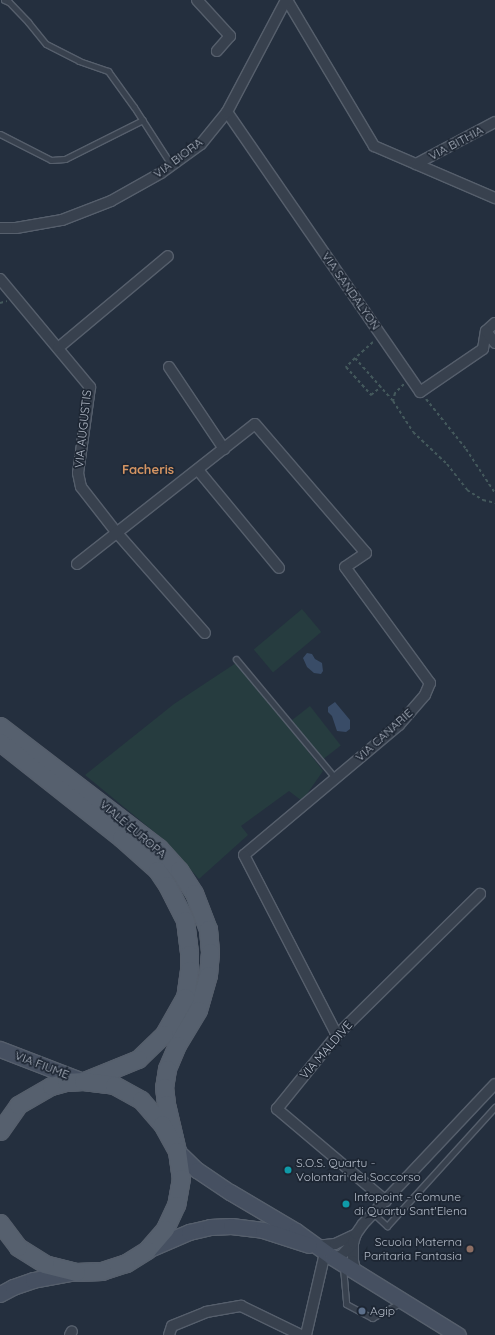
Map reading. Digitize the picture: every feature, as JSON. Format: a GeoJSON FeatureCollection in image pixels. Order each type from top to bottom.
{"type":"FeatureCollection","features":[{"type":"Feature","properties":{"kind":"main road","name":"VIALE EUROPA"},"geometry":{"type":"LineString","coordinates":[[0,726],[159,848],[179,870],[194,893],[208,929],[210,952],[208,975],[198,1010],[177,1045],[167,1069],[164,1087],[166,1104],[177,1151],[180,1178],[176,1204],[165,1229],[147,1250]]}},
{"type":"Feature","properties":{"kind":"main road","name":"VIALE EUROPA"},"geometry":{"type":"LineString","coordinates":[[0,742],[121,838],[157,870],[167,885],[184,920],[189,954],[185,996],[164,1034],[138,1059],[83,1081]]}},
{"type":"Feature","properties":{"kind":"main road","name":"VIA FIUME"},"geometry":{"type":"LineString","coordinates":[[0,1049],[83,1081]]}},
{"type":"Feature","properties":{"kind":"main road"},"geometry":{"type":"LineString","coordinates":[[0,1131],[18,1105],[36,1094],[66,1082],[83,1081],[114,1085],[141,1100],[162,1124],[177,1151],[197,1170],[254,1207],[296,1231],[356,1273],[458,1335]]}},
{"type":"Feature","properties":{"kind":"main road"},"geometry":{"type":"LineString","coordinates":[[0,1223],[18,1247],[45,1264],[76,1272]]}},
{"type":"Feature","properties":{"kind":"main road"},"geometry":{"type":"LineString","coordinates":[[0,1294],[13,1287],[33,1280],[76,1272],[102,1271],[120,1265],[147,1250],[188,1232],[210,1227],[231,1226],[263,1230],[329,1255]]}},
{"type":"Feature","properties":{"kind":"street"},"geometry":{"type":"LineString","coordinates":[[197,0],[230,36],[217,51]]}},
{"type":"Feature","properties":{"kind":"street"},"geometry":{"type":"LineString","coordinates":[[287,0],[374,146],[495,198]]}},
{"type":"Feature","properties":{"kind":"street","name":"VIA BIORA"},"geometry":{"type":"LineString","coordinates":[[0,228],[16,228],[62,220],[111,201],[172,166],[201,144],[227,112],[287,0]]}},
{"type":"Feature","properties":{"kind":"street","name":"VIA SANDALYON"},"geometry":{"type":"LineString","coordinates":[[227,112],[420,392]]}},
{"type":"Feature","properties":{"kind":"street","name":"VIA BITHIA"},"geometry":{"type":"LineString","coordinates":[[416,164],[495,122]]}},
{"type":"Feature","properties":{"kind":"street"},"geometry":{"type":"LineString","coordinates":[[58,348],[168,256]]}},
{"type":"Feature","properties":{"kind":"street","name":"VIA AUGUSTIS"},"geometry":{"type":"LineString","coordinates":[[0,279],[90,387],[78,473],[81,487],[117,533],[205,633]]}},
{"type":"Feature","properties":{"kind":"street"},"geometry":{"type":"LineString","coordinates":[[420,392],[483,349],[486,330],[495,324]]}},
{"type":"Feature","properties":{"kind":"street"},"geometry":{"type":"LineString","coordinates":[[486,330],[495,343]]}},
{"type":"Feature","properties":{"kind":"street"},"geometry":{"type":"LineString","coordinates":[[77,564],[224,449],[170,367]]}},
{"type":"Feature","properties":{"kind":"street","name":"VIA CANARIE"},"geometry":{"type":"LineString","coordinates":[[224,449],[254,424],[366,553],[345,567],[430,683],[425,695],[399,725],[244,855],[337,1035]]}},
{"type":"Feature","properties":{"kind":"street"},"geometry":{"type":"LineString","coordinates":[[198,470],[279,568]]}},
{"type":"Feature","properties":{"kind":"street","name":"VIA MALDIVE"},"geometry":{"type":"LineString","coordinates":[[386,1201],[277,1109],[337,1035],[480,894]]}},
{"type":"Feature","properties":{"kind":"street"},"geometry":{"type":"LineString","coordinates":[[329,1255],[341,1256],[374,1214],[495,1084]]}},
{"type":"Feature","properties":{"kind":"street"},"geometry":{"type":"LineString","coordinates":[[306,1335],[329,1255],[335,1244],[354,1239]]}},
{"type":"Feature","properties":{"kind":"street"},"geometry":{"type":"LineString","coordinates":[[354,1239],[353,1260],[356,1273]]}},
{"type":"Feature","properties":{"kind":"street"},"geometry":{"type":"LineString","coordinates":[[169,1335],[172,1326],[206,1312],[241,1306],[301,1335]]}},
{"type":"Feature","properties":{"kind":"lane"},"geometry":{"type":"LineString","coordinates":[[4,0],[10,2],[46,44],[79,61],[108,71],[143,120],[172,166]]}},
{"type":"Feature","properties":{"kind":"lane"},"geometry":{"type":"LineString","coordinates":[[0,134],[51,160],[66,159],[143,120]]}},
{"type":"Feature","properties":{"kind":"lane"},"geometry":{"type":"LineString","coordinates":[[236,658],[335,778]]}},
{"type":"Feature","properties":{"kind":"lane"},"geometry":{"type":"LineString","coordinates":[[374,1214],[387,1226],[495,1107]]}},
{"type":"Feature","properties":{"kind":"lane"},"geometry":{"type":"LineString","coordinates":[[329,1255],[346,1304],[372,1318],[403,1302]]}},
{"type":"Feature","properties":{"kind":"path"},"geometry":{"type":"LineString","coordinates":[[381,336],[346,367],[370,395],[381,387]]}},
{"type":"Feature","properties":{"kind":"path"},"geometry":{"type":"LineString","coordinates":[[355,358],[393,401],[413,432],[447,464],[467,490],[483,500],[495,503]]}},
{"type":"Feature","properties":{"kind":"path"},"geometry":{"type":"LineString","coordinates":[[393,401],[395,393],[411,378]]}},
{"type":"Feature","properties":{"kind":"path"},"geometry":{"type":"LineString","coordinates":[[420,392],[466,449],[495,493]]}},
{"type":"Feature","properties":{"kind":"green space"},"geometry":{"type":"Polygon","coordinates":[[[302,609],[321,632],[273,672],[254,649],[302,609]]]}},
{"type":"Feature","properties":{"kind":"green space"},"geometry":{"type":"Polygon","coordinates":[[[239,661],[323,771],[302,801],[289,791],[241,826],[248,835],[199,879],[164,840],[85,775],[174,704],[239,661]]]}},
{"type":"Feature","properties":{"kind":"green space"},"geometry":{"type":"Polygon","coordinates":[[[310,706],[341,745],[323,760],[292,720],[310,706]]]}},
{"type":"Feature","properties":{"kind":"water"},"geometry":{"type":"Polygon","coordinates":[[[307,653],[312,654],[315,659],[322,663],[323,671],[321,674],[314,673],[307,667],[303,658],[307,653]]]}},
{"type":"Feature","properties":{"kind":"water"},"geometry":{"type":"Polygon","coordinates":[[[335,702],[350,720],[350,729],[346,732],[337,731],[332,716],[328,712],[328,707],[335,702]]]}},
{"type":"Feature","properties":{"kind":"place","name":"S.O.S. Quartu - Volontari del Soccorso"},"geometry":{"type":"Point","coordinates":[288,1170]}},
{"type":"Feature","properties":{"kind":"place","name":"Infopoint - Comune di Quartu Sant'Elena"},"geometry":{"type":"Point","coordinates":[346,1204]}},
{"type":"Feature","properties":{"kind":"place","name":"Scuola Materna Paritaria Fantasia"},"geometry":{"type":"Point","coordinates":[470,1249]}},
{"type":"Feature","properties":{"kind":"place","name":"Agip"},"geometry":{"type":"Point","coordinates":[362,1311]}},
{"type":"Feature","properties":{"kind":"district","name":"Facheris"},"geometry":{"type":"Point","coordinates":[148,469]}}]}
